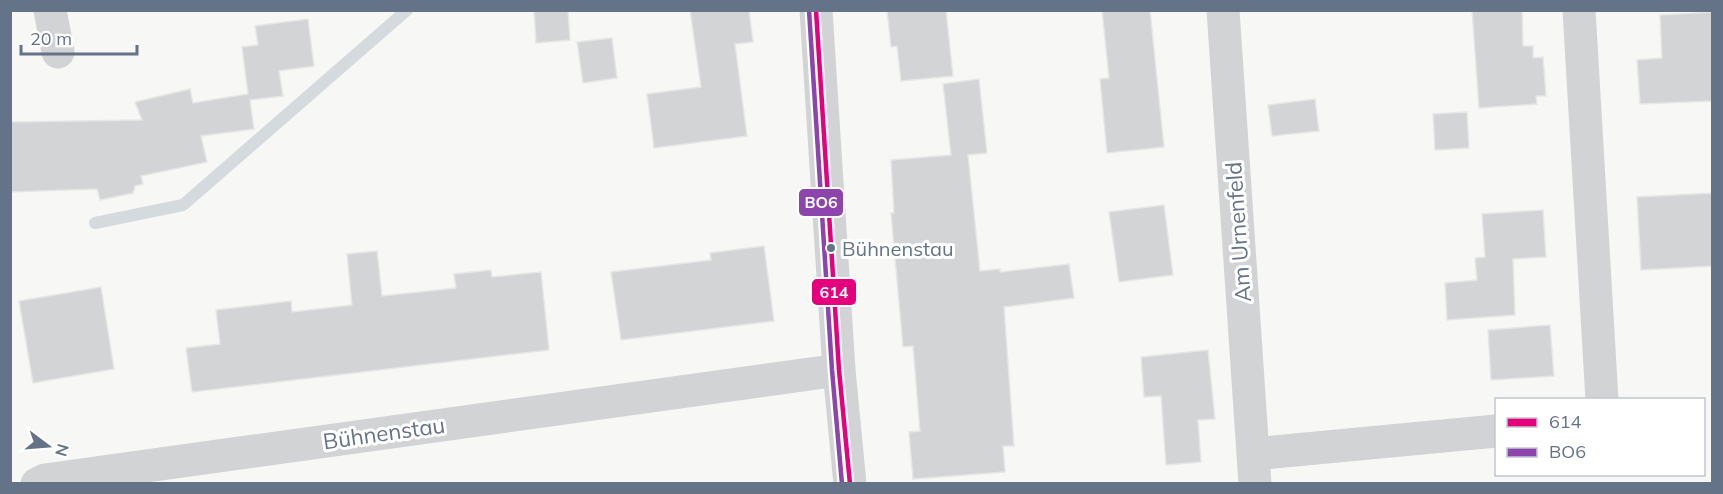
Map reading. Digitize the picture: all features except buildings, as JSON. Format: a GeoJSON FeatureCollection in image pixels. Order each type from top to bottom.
{"type":"FeatureCollection","features":[{"type":"Feature","properties":{"kind":"street"},"geometry":{"type":"LineString","coordinates":[[50,10],[58,52]]}},
{"type":"Feature","properties":{"kind":"street"},"geometry":{"type":"LineString","coordinates":[[816,10],[839,370],[849,483]]}},
{"type":"Feature","properties":{"kind":"street","name":"Am Urnenfeld"},"geometry":{"type":"LineString","coordinates":[[1223,10],[1254,469],[1495,431]]}},
{"type":"Feature","properties":{"kind":"street"},"geometry":{"type":"LineString","coordinates":[[1579,10],[1602,398]]}},
{"type":"Feature","properties":{"kind":"street","name":"Bühnenstau"},"geometry":{"type":"LineString","coordinates":[[37,483],[45,480],[839,370]]}},
{"type":"Feature","properties":{"kind":"waterway"},"geometry":{"type":"LineString","coordinates":[[95,223],[183,205],[407,10]]}},
{"type":"Feature","properties":{"kind":"transit line","name":"BO6"},"geometry":{"type":"LineString","coordinates":[[809,10],[832,370],[842,484]]}},
{"type":"Feature","properties":{"kind":"transit line","name":"614"},"geometry":{"type":"LineString","coordinates":[[816,10],[839,370],[850,484]]}},
{"type":"Feature","properties":{"kind":"place","name":"Bühnenstau"},"geometry":{"type":"Point","coordinates":[831,248]}}]}
